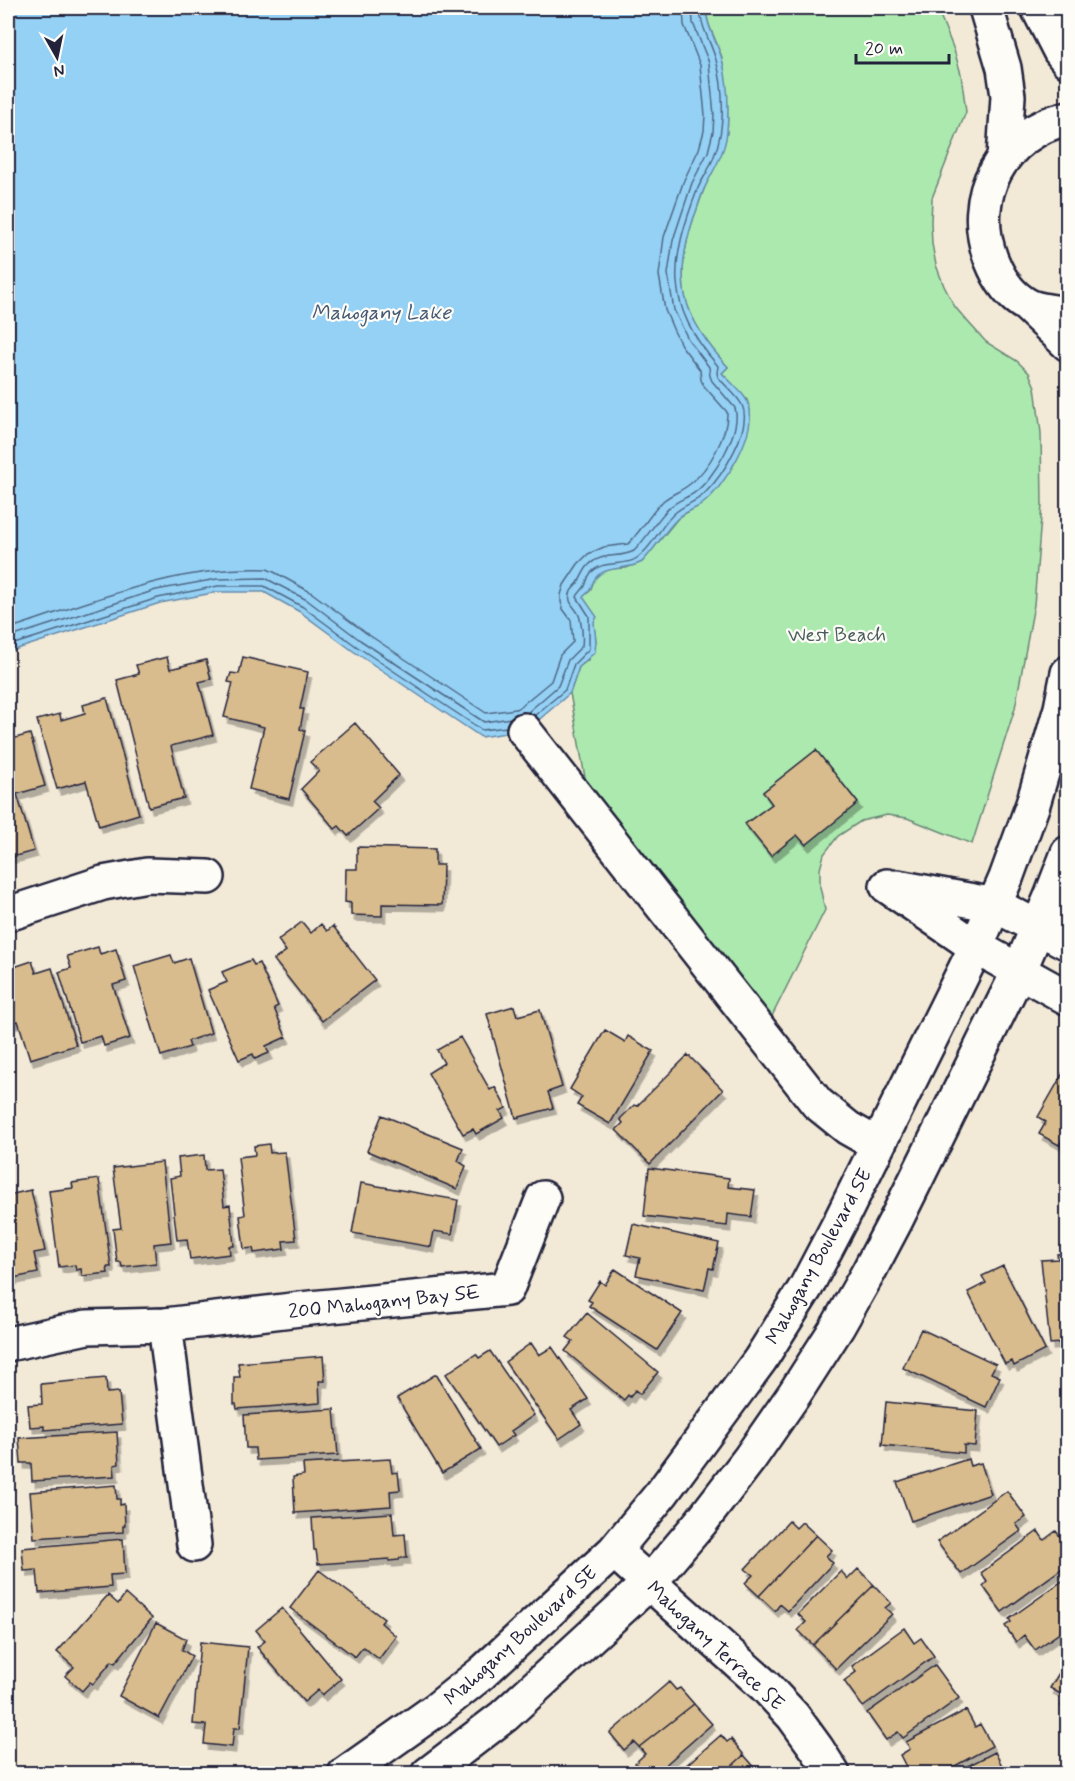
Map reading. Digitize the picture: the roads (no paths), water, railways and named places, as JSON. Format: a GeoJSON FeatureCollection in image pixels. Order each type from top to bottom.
{"type":"FeatureCollection","features":[{"type":"Feature","properties":{"kind":"street"},"geometry":{"type":"LineString","coordinates":[[986,8],[1004,68],[1008,96],[1004,158]]}},
{"type":"Feature","properties":{"kind":"street"},"geometry":{"type":"LineString","coordinates":[[1038,8],[1060,51],[1068,61]]}},
{"type":"Feature","properties":{"kind":"street"},"geometry":{"type":"LineString","coordinates":[[1068,118],[1054,121],[1031,132],[1018,142],[1004,158],[991,179],[984,208],[983,230],[996,273],[1017,298],[1068,344]]}},
{"type":"Feature","properties":{"kind":"street"},"geometry":{"type":"LineString","coordinates":[[1029,307],[1068,313]]}},
{"type":"Feature","properties":{"kind":"street","name":"Mahogany Boulevard SE"},"geometry":{"type":"LineString","coordinates":[[345,1773],[428,1716],[482,1673],[614,1551],[663,1493],[760,1360],[806,1287],[976,946],[1006,878],[1033,804],[1061,708],[1068,673]]}},
{"type":"Feature","properties":{"kind":"street"},"geometry":{"type":"LineString","coordinates":[[524,730],[817,1103],[848,1128],[878,1145]]}},
{"type":"Feature","properties":{"kind":"street"},"geometry":{"type":"LineString","coordinates":[[428,1773],[504,1716],[650,1582],[750,1458],[838,1326],[896,1220],[1019,971],[1068,853]]}},
{"type":"Feature","properties":{"kind":"street"},"geometry":{"type":"LineString","coordinates":[[8,914],[114,881],[147,875],[208,877]]}},
{"type":"Feature","properties":{"kind":"street"},"geometry":{"type":"LineString","coordinates":[[1068,943],[994,905],[887,886],[976,946],[1068,998]]}},
{"type":"Feature","properties":{"kind":"street","name":"200 Mahogany Bay SE"},"geometry":{"type":"LineString","coordinates":[[8,1344],[87,1328],[165,1324],[507,1289],[543,1198]]}},
{"type":"Feature","properties":{"kind":"street"},"geometry":{"type":"LineString","coordinates":[[165,1324],[194,1545]]}},
{"type":"Feature","properties":{"kind":"street","name":"Mahogany Terrace SE"},"geometry":{"type":"LineString","coordinates":[[614,1551],[765,1686],[793,1716],[832,1773]]}},
{"type":"Feature","properties":{"kind":"water","name":"Mahogany Lake"},"geometry":{"type":"Polygon","coordinates":[[[8,8],[706,8],[726,77],[727,132],[722,154],[703,191],[687,240],[683,280],[691,315],[712,349],[728,367],[722,373],[747,401],[750,412],[749,426],[738,457],[720,486],[710,497],[677,519],[642,562],[609,570],[596,577],[590,590],[583,597],[597,617],[594,622],[595,652],[579,667],[570,693],[534,724],[524,730],[481,737],[353,651],[300,612],[264,592],[218,592],[160,603],[8,652],[8,8]]]}},
{"type":"Feature","properties":{"kind":"park label","name":"West Beach"},"geometry":{"type":"Point","coordinates":[837,634]}}]}
